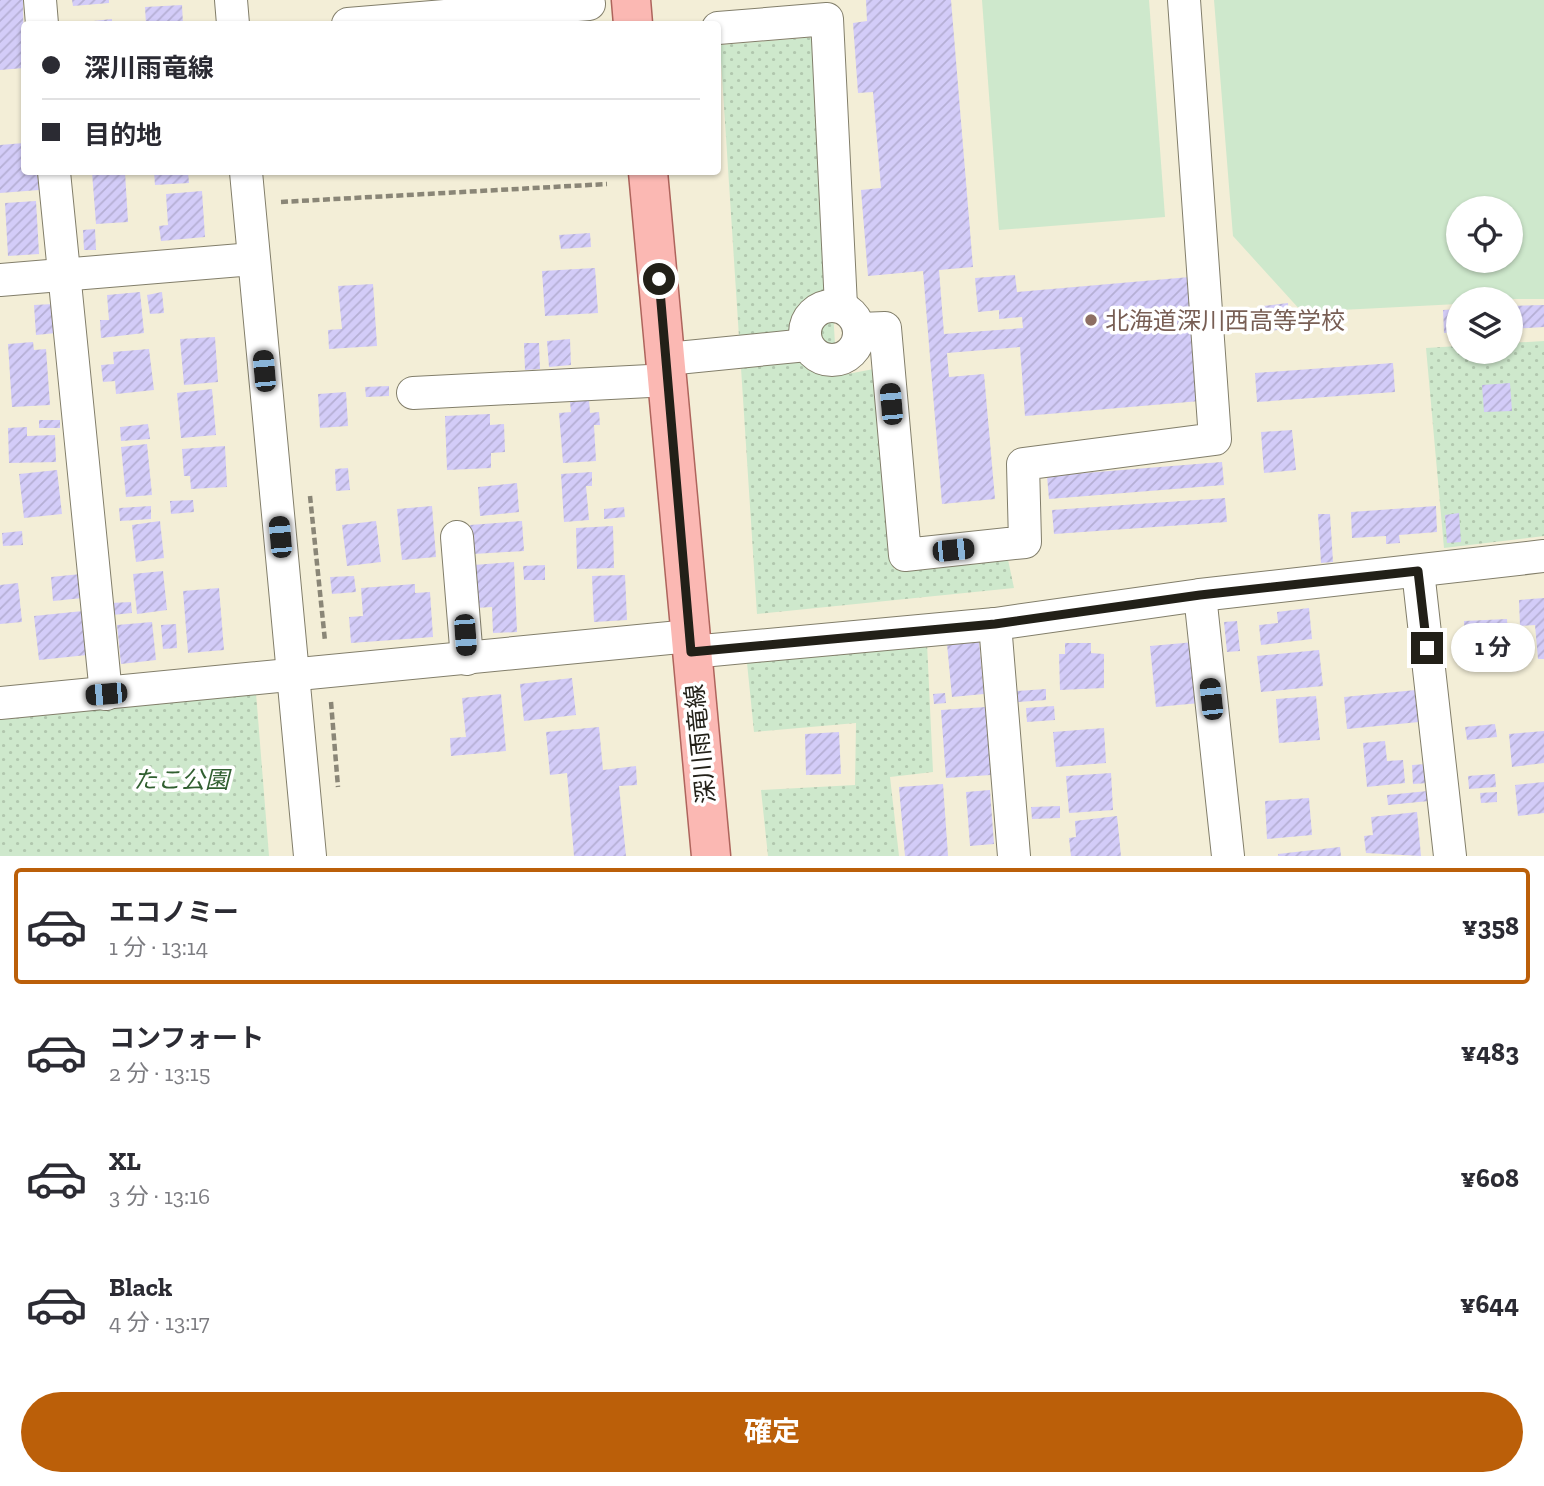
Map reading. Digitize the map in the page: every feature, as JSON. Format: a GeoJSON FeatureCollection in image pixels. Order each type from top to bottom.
{"type":"FeatureCollection","features":[{"type":"Feature","properties":{"kind":"main road"},"geometry":{"type":"LineString","coordinates":[[631,0],[633,21]]}},
{"type":"Feature","properties":{"kind":"main road","name":"深川雨竜線"},"geometry":{"type":"LineString","coordinates":[[648,175],[711,856]]}},
{"type":"Feature","properties":{"kind":"street"},"geometry":{"type":"LineString","coordinates":[[40,0],[42,21]]}},
{"type":"Feature","properties":{"kind":"street"},"geometry":{"type":"LineString","coordinates":[[231,0],[233,21]]}},
{"type":"Feature","properties":{"kind":"street"},"geometry":{"type":"LineString","coordinates":[[721,28],[826,10],[851,317],[858,345],[847,356],[832,361],[817,356],[807,345],[805,328],[812,314],[825,305],[851,317],[885,328],[905,555],[1025,542],[1024,464],[1215,439],[1184,0]]}},
{"type":"Feature","properties":{"kind":"street"},"geometry":{"type":"LineString","coordinates":[[384,21],[589,4]]}},
{"type":"Feature","properties":{"kind":"street"},"geometry":{"type":"LineString","coordinates":[[54,175],[62,275],[106,694]]}},
{"type":"Feature","properties":{"kind":"street"},"geometry":{"type":"LineString","coordinates":[[246,175],[310,856]]}},
{"type":"Feature","properties":{"kind":"street"},"geometry":{"type":"LineString","coordinates":[[0,280],[253,260]]}},
{"type":"Feature","properties":{"kind":"street"},"geometry":{"type":"LineString","coordinates":[[413,393],[668,370],[807,345]]}},
{"type":"Feature","properties":{"kind":"street"},"geometry":{"type":"LineString","coordinates":[[457,537],[467,659]]}},
{"type":"Feature","properties":{"kind":"street"},"geometry":{"type":"LineString","coordinates":[[0,703],[467,659],[995,624],[1200,595],[1544,556]]}},
{"type":"Feature","properties":{"kind":"street"},"geometry":{"type":"LineString","coordinates":[[1418,571],[1450,856]]}},
{"type":"Feature","properties":{"kind":"street"},"geometry":{"type":"LineString","coordinates":[[1200,595],[1228,856]]}},
{"type":"Feature","properties":{"kind":"street"},"geometry":{"type":"LineString","coordinates":[[995,624],[1014,856]]}},
{"type":"Feature","properties":{"kind":"path"},"geometry":{"type":"LineString","coordinates":[[281,202],[607,184]]}},
{"type":"Feature","properties":{"kind":"green space"},"geometry":{"type":"Polygon","coordinates":[[[982,0],[1149,0],[1165,217],[999,230],[982,0]]]}},
{"type":"Feature","properties":{"kind":"green space"},"geometry":{"type":"Polygon","coordinates":[[[1214,0],[1544,0],[1544,299],[1523,299],[1523,287],[1446,287],[1446,305],[1302,312],[1233,236],[1214,0]]]}},
{"type":"Feature","properties":{"kind":"green space"},"geometry":{"type":"Polygon","coordinates":[[[816,37],[837,376],[879,368],[894,569],[1007,555],[1014,588],[757,614],[721,45],[816,37]]]}},
{"type":"Feature","properties":{"kind":"green space"},"geometry":{"type":"Polygon","coordinates":[[[1544,341],[1544,536],[1444,548],[1426,348],[1446,347],[1446,364],[1523,364],[1523,342],[1544,341]]]}},
{"type":"Feature","properties":{"kind":"green space"},"geometry":{"type":"Polygon","coordinates":[[[927,643],[933,772],[890,777],[899,856],[768,856],[761,790],[855,785],[856,723],[754,732],[746,653],[927,643]]]}},
{"type":"Feature","properties":{"kind":"green space","name":"たこ公園"},"geometry":{"type":"Polygon","coordinates":[[[256,693],[269,856],[0,856],[0,719],[256,693]]]}},
{"type":"Feature","properties":{"kind":"building"},"geometry":{"type":"Polygon","coordinates":[[[0,0],[23,0],[21,68],[0,70],[0,0]]]}},
{"type":"Feature","properties":{"kind":"building"},"geometry":{"type":"Polygon","coordinates":[[[72,0],[109,0],[109,3],[73,6],[72,0]]]}},
{"type":"Feature","properties":{"kind":"building"},"geometry":{"type":"Polygon","coordinates":[[[866,0],[951,0],[973,267],[939,270],[944,334],[1023,328],[1022,317],[999,319],[999,310],[978,312],[975,278],[1015,275],[1017,292],[1190,277],[1200,401],[1025,416],[1020,347],[947,353],[949,377],[984,374],[995,499],[942,504],[923,271],[868,276],[861,190],[881,188],[873,92],[858,93],[853,23],[867,21],[866,0]]]}},
{"type":"Feature","properties":{"kind":"building"},"geometry":{"type":"Polygon","coordinates":[[[182,5],[183,21],[146,21],[145,7],[182,5]]]}},
{"type":"Feature","properties":{"kind":"building"},"geometry":{"type":"Polygon","coordinates":[[[21,143],[21,175],[37,175],[39,190],[0,193],[0,145],[21,143]]]}},
{"type":"Feature","properties":{"kind":"building"},"geometry":{"type":"Polygon","coordinates":[[[92,175],[125,175],[128,222],[96,224],[92,175]]]}},
{"type":"Feature","properties":{"kind":"building"},"geometry":{"type":"Polygon","coordinates":[[[154,175],[188,175],[189,183],[155,185],[154,175]]]}},
{"type":"Feature","properties":{"kind":"building"},"geometry":{"type":"Polygon","coordinates":[[[202,191],[205,237],[161,241],[159,226],[168,225],[166,194],[202,191]]]}},
{"type":"Feature","properties":{"kind":"building"},"geometry":{"type":"Polygon","coordinates":[[[36,201],[39,254],[8,256],[5,203],[36,201]]]}},
{"type":"Feature","properties":{"kind":"building"},"geometry":{"type":"Polygon","coordinates":[[[95,229],[96,250],[84,250],[83,230],[95,229]]]}},
{"type":"Feature","properties":{"kind":"building"},"geometry":{"type":"Polygon","coordinates":[[[590,233],[591,247],[561,249],[559,235],[590,233]]]}},
{"type":"Feature","properties":{"kind":"building"},"geometry":{"type":"Polygon","coordinates":[[[595,268],[598,313],[545,316],[542,271],[595,268]]]}},
{"type":"Feature","properties":{"kind":"building"},"geometry":{"type":"Polygon","coordinates":[[[373,284],[377,346],[329,349],[328,330],[342,329],[338,286],[373,284]]]}},
{"type":"Feature","properties":{"kind":"building"},"geometry":{"type":"Polygon","coordinates":[[[140,292],[144,333],[101,338],[100,320],[109,320],[107,295],[140,292]]]}},
{"type":"Feature","properties":{"kind":"building"},"geometry":{"type":"Polygon","coordinates":[[[162,292],[164,313],[150,314],[147,295],[162,292]]]}},
{"type":"Feature","properties":{"kind":"building"},"geometry":{"type":"Polygon","coordinates":[[[1288,303],[1289,329],[1266,331],[1263,306],[1288,303]]]}},
{"type":"Feature","properties":{"kind":"building"},"geometry":{"type":"Polygon","coordinates":[[[54,304],[56,333],[36,335],[34,305],[54,304]]]}},
{"type":"Feature","properties":{"kind":"building"},"geometry":{"type":"Polygon","coordinates":[[[1544,305],[1544,327],[1523,328],[1523,306],[1544,305]]]}},
{"type":"Feature","properties":{"kind":"building"},"geometry":{"type":"Polygon","coordinates":[[[1443,310],[1446,310],[1446,333],[1444,333],[1443,310]]]}},
{"type":"Feature","properties":{"kind":"building"},"geometry":{"type":"Polygon","coordinates":[[[215,337],[218,382],[184,385],[180,339],[215,337]]]}},
{"type":"Feature","properties":{"kind":"building"},"geometry":{"type":"Polygon","coordinates":[[[570,339],[571,365],[549,367],[547,341],[570,339]]]}},
{"type":"Feature","properties":{"kind":"building"},"geometry":{"type":"Polygon","coordinates":[[[33,342],[34,350],[46,349],[50,405],[12,407],[8,344],[33,342]]]}},
{"type":"Feature","properties":{"kind":"building"},"geometry":{"type":"Polygon","coordinates":[[[524,343],[539,343],[540,369],[525,370],[524,343]]]}},
{"type":"Feature","properties":{"kind":"building"},"geometry":{"type":"Polygon","coordinates":[[[149,349],[154,390],[116,394],[115,381],[103,382],[101,365],[114,364],[113,352],[149,349]]]}},
{"type":"Feature","properties":{"kind":"building"},"geometry":{"type":"Polygon","coordinates":[[[1393,363],[1395,392],[1257,402],[1255,373],[1393,363]]]}},
{"type":"Feature","properties":{"kind":"building"},"geometry":{"type":"Polygon","coordinates":[[[1510,383],[1512,411],[1484,412],[1482,385],[1510,383]]]}},
{"type":"Feature","properties":{"kind":"building"},"geometry":{"type":"Polygon","coordinates":[[[389,386],[389,396],[366,397],[365,387],[389,386]]]}},
{"type":"Feature","properties":{"kind":"building"},"geometry":{"type":"Polygon","coordinates":[[[212,389],[216,435],[181,438],[177,393],[212,389]]]}},
{"type":"Feature","properties":{"kind":"building"},"geometry":{"type":"Polygon","coordinates":[[[346,392],[348,426],[320,428],[318,394],[346,392]]]}},
{"type":"Feature","properties":{"kind":"building"},"geometry":{"type":"Polygon","coordinates":[[[589,400],[590,413],[599,412],[600,425],[594,425],[596,461],[563,463],[559,413],[571,412],[570,402],[589,400]]]}},
{"type":"Feature","properties":{"kind":"building"},"geometry":{"type":"Polygon","coordinates":[[[490,414],[490,425],[504,424],[505,452],[491,453],[491,468],[447,470],[445,416],[490,414]]]}},
{"type":"Feature","properties":{"kind":"building"},"geometry":{"type":"Polygon","coordinates":[[[39,420],[60,420],[60,428],[39,428],[39,420]]]}},
{"type":"Feature","properties":{"kind":"building"},"geometry":{"type":"Polygon","coordinates":[[[148,424],[150,439],[121,441],[120,427],[148,424]]]}},
{"type":"Feature","properties":{"kind":"building"},"geometry":{"type":"Polygon","coordinates":[[[27,427],[27,436],[55,435],[56,462],[9,463],[8,428],[27,427]]]}},
{"type":"Feature","properties":{"kind":"building"},"geometry":{"type":"Polygon","coordinates":[[[1292,430],[1296,470],[1264,473],[1261,432],[1292,430]]]}},
{"type":"Feature","properties":{"kind":"building"},"geometry":{"type":"Polygon","coordinates":[[[147,444],[152,495],[126,497],[121,447],[147,444]]]}},
{"type":"Feature","properties":{"kind":"building"},"geometry":{"type":"Polygon","coordinates":[[[225,446],[227,487],[191,489],[190,476],[184,476],[182,449],[225,446]]]}},
{"type":"Feature","properties":{"kind":"building"},"geometry":{"type":"Polygon","coordinates":[[[1222,462],[1224,485],[1049,499],[1047,476],[1222,462]]]}},
{"type":"Feature","properties":{"kind":"building"},"geometry":{"type":"Polygon","coordinates":[[[348,468],[350,490],[336,491],[335,469],[348,468]]]}},
{"type":"Feature","properties":{"kind":"building"},"geometry":{"type":"Polygon","coordinates":[[[57,470],[62,514],[24,518],[19,474],[57,470]]]}},
{"type":"Feature","properties":{"kind":"building"},"geometry":{"type":"Polygon","coordinates":[[[592,472],[592,486],[586,486],[589,520],[564,522],[561,474],[592,472]]]}},
{"type":"Feature","properties":{"kind":"building"},"geometry":{"type":"Polygon","coordinates":[[[517,483],[519,512],[480,516],[478,487],[517,483]]]}},
{"type":"Feature","properties":{"kind":"building"},"geometry":{"type":"Polygon","coordinates":[[[1225,498],[1227,522],[1054,534],[1052,510],[1225,498]]]}},
{"type":"Feature","properties":{"kind":"building"},"geometry":{"type":"Polygon","coordinates":[[[193,500],[194,512],[171,514],[170,501],[193,500]]]}},
{"type":"Feature","properties":{"kind":"building"},"geometry":{"type":"Polygon","coordinates":[[[151,506],[151,519],[120,521],[119,508],[151,506]]]}},
{"type":"Feature","properties":{"kind":"building"},"geometry":{"type":"Polygon","coordinates":[[[432,506],[436,557],[402,560],[397,509],[432,506]]]}},
{"type":"Feature","properties":{"kind":"building"},"geometry":{"type":"Polygon","coordinates":[[[1436,506],[1437,532],[1399,535],[1400,543],[1386,544],[1386,536],[1352,538],[1351,512],[1436,506]]]}},
{"type":"Feature","properties":{"kind":"building"},"geometry":{"type":"Polygon","coordinates":[[[624,507],[625,517],[604,519],[604,509],[624,507]]]}},
{"type":"Feature","properties":{"kind":"building"},"geometry":{"type":"Polygon","coordinates":[[[1459,513],[1461,542],[1447,543],[1445,515],[1459,513]]]}},
{"type":"Feature","properties":{"kind":"building"},"geometry":{"type":"Polygon","coordinates":[[[1318,514],[1330,514],[1333,562],[1321,563],[1318,514]]]}},
{"type":"Feature","properties":{"kind":"building"},"geometry":{"type":"Polygon","coordinates":[[[160,521],[164,558],[136,562],[132,525],[160,521]]]}},
{"type":"Feature","properties":{"kind":"building"},"geometry":{"type":"Polygon","coordinates":[[[376,521],[381,562],[347,566],[342,525],[376,521]]]}},
{"type":"Feature","properties":{"kind":"building"},"geometry":{"type":"Polygon","coordinates":[[[522,521],[524,551],[473,554],[470,525],[522,521]]]}},
{"type":"Feature","properties":{"kind":"building"},"geometry":{"type":"Polygon","coordinates":[[[613,526],[614,568],[577,569],[576,528],[613,526]]]}},
{"type":"Feature","properties":{"kind":"building"},"geometry":{"type":"Polygon","coordinates":[[[22,531],[23,545],[3,546],[2,533],[22,531]]]}},
{"type":"Feature","properties":{"kind":"building"},"geometry":{"type":"Polygon","coordinates":[[[514,562],[517,632],[493,633],[492,607],[475,608],[473,565],[514,562]]]}},
{"type":"Feature","properties":{"kind":"building"},"geometry":{"type":"Polygon","coordinates":[[[545,565],[545,580],[524,580],[523,566],[545,565]]]}},
{"type":"Feature","properties":{"kind":"building"},"geometry":{"type":"Polygon","coordinates":[[[163,571],[167,610],[137,614],[133,574],[163,571]]]}},
{"type":"Feature","properties":{"kind":"building"},"geometry":{"type":"Polygon","coordinates":[[[81,574],[83,598],[53,601],[51,577],[81,574]]]}},
{"type":"Feature","properties":{"kind":"building"},"geometry":{"type":"Polygon","coordinates":[[[625,575],[627,620],[594,622],[592,576],[625,575]]]}},
{"type":"Feature","properties":{"kind":"building"},"geometry":{"type":"Polygon","coordinates":[[[354,576],[356,592],[332,594],[330,577],[354,576]]]}},
{"type":"Feature","properties":{"kind":"building"},"geometry":{"type":"Polygon","coordinates":[[[18,583],[22,622],[0,624],[0,585],[18,583]]]}},
{"type":"Feature","properties":{"kind":"building"},"geometry":{"type":"Polygon","coordinates":[[[415,584],[415,593],[430,592],[433,637],[351,643],[349,617],[363,616],[361,588],[415,584]]]}},
{"type":"Feature","properties":{"kind":"building"},"geometry":{"type":"Polygon","coordinates":[[[219,588],[224,650],[188,653],[183,591],[219,588]]]}},
{"type":"Feature","properties":{"kind":"building"},"geometry":{"type":"Polygon","coordinates":[[[1544,598],[1544,659],[1538,659],[1535,625],[1520,626],[1519,600],[1544,598]]]}},
{"type":"Feature","properties":{"kind":"building"},"geometry":{"type":"Polygon","coordinates":[[[131,602],[132,613],[112,615],[111,603],[131,602]]]}},
{"type":"Feature","properties":{"kind":"building"},"geometry":{"type":"Polygon","coordinates":[[[1309,608],[1312,639],[1261,645],[1259,625],[1278,623],[1277,612],[1309,608]]]}},
{"type":"Feature","properties":{"kind":"building"},"geometry":{"type":"Polygon","coordinates":[[[83,611],[87,655],[39,660],[34,616],[83,611]]]}},
{"type":"Feature","properties":{"kind":"building"},"geometry":{"type":"Polygon","coordinates":[[[1507,619],[1509,661],[1466,664],[1464,621],[1507,619]]]}},
{"type":"Feature","properties":{"kind":"building"},"geometry":{"type":"Polygon","coordinates":[[[1237,621],[1240,651],[1227,652],[1224,622],[1237,621]]]}},
{"type":"Feature","properties":{"kind":"building"},"geometry":{"type":"Polygon","coordinates":[[[152,622],[156,660],[121,664],[117,625],[152,622]]]}},
{"type":"Feature","properties":{"kind":"building"},"geometry":{"type":"Polygon","coordinates":[[[176,624],[177,648],[163,649],[161,625],[176,624]]]}},
{"type":"Feature","properties":{"kind":"building"},"geometry":{"type":"Polygon","coordinates":[[[979,641],[984,694],[952,697],[947,644],[979,641]]]}},
{"type":"Feature","properties":{"kind":"building"},"geometry":{"type":"Polygon","coordinates":[[[1195,642],[1200,703],[1156,707],[1150,646],[1195,642]]]}},
{"type":"Feature","properties":{"kind":"building"},"geometry":{"type":"Polygon","coordinates":[[[1065,643],[1091,643],[1091,653],[1104,654],[1104,688],[1060,690],[1059,654],[1065,654],[1065,643]]]}},
{"type":"Feature","properties":{"kind":"building"},"geometry":{"type":"Polygon","coordinates":[[[1319,650],[1323,686],[1261,692],[1257,656],[1319,650]]]}},
{"type":"Feature","properties":{"kind":"building"},"geometry":{"type":"Polygon","coordinates":[[[572,678],[576,715],[524,721],[520,684],[572,678]]]}},
{"type":"Feature","properties":{"kind":"building"},"geometry":{"type":"Polygon","coordinates":[[[1046,689],[1046,700],[1018,702],[1017,691],[1046,689]]]}},
{"type":"Feature","properties":{"kind":"building"},"geometry":{"type":"Polygon","coordinates":[[[1416,690],[1419,722],[1347,729],[1344,697],[1416,690]]]}},
{"type":"Feature","properties":{"kind":"building"},"geometry":{"type":"Polygon","coordinates":[[[945,693],[946,703],[934,704],[933,694],[945,693]]]}},
{"type":"Feature","properties":{"kind":"building"},"geometry":{"type":"Polygon","coordinates":[[[501,694],[506,751],[451,756],[450,738],[466,737],[462,698],[501,694]]]}},
{"type":"Feature","properties":{"kind":"building"},"geometry":{"type":"Polygon","coordinates":[[[1316,696],[1320,740],[1279,743],[1276,699],[1316,696]]]}},
{"type":"Feature","properties":{"kind":"building"},"geometry":{"type":"Polygon","coordinates":[[[1054,706],[1055,720],[1027,722],[1026,708],[1054,706]]]}},
{"type":"Feature","properties":{"kind":"building"},"geometry":{"type":"Polygon","coordinates":[[[986,707],[991,775],[946,778],[941,710],[986,707]]]}},
{"type":"Feature","properties":{"kind":"building"},"geometry":{"type":"Polygon","coordinates":[[[1495,724],[1497,737],[1467,740],[1465,727],[1495,724]]]}},
{"type":"Feature","properties":{"kind":"building"},"geometry":{"type":"Polygon","coordinates":[[[599,727],[603,770],[636,766],[637,785],[619,786],[626,856],[574,856],[567,773],[550,775],[546,732],[599,727]]]}},
{"type":"Feature","properties":{"kind":"building"},"geometry":{"type":"Polygon","coordinates":[[[1104,728],[1106,763],[1056,767],[1053,732],[1104,728]]]}},
{"type":"Feature","properties":{"kind":"building"},"geometry":{"type":"Polygon","coordinates":[[[1544,731],[1544,763],[1512,767],[1509,734],[1544,731]]]}},
{"type":"Feature","properties":{"kind":"building"},"geometry":{"type":"Polygon","coordinates":[[[839,732],[841,774],[806,775],[805,734],[839,732]]]}},
{"type":"Feature","properties":{"kind":"building"},"geometry":{"type":"Polygon","coordinates":[[[1385,741],[1387,761],[1403,760],[1405,783],[1367,787],[1363,743],[1385,741]]]}},
{"type":"Feature","properties":{"kind":"building"},"geometry":{"type":"Polygon","coordinates":[[[1427,764],[1428,783],[1413,784],[1412,765],[1427,764]]]}},
{"type":"Feature","properties":{"kind":"building"},"geometry":{"type":"Polygon","coordinates":[[[1111,773],[1113,810],[1069,813],[1066,776],[1111,773]]]}},
{"type":"Feature","properties":{"kind":"building"},"geometry":{"type":"Polygon","coordinates":[[[1495,774],[1496,787],[1469,789],[1468,776],[1495,774]]]}},
{"type":"Feature","properties":{"kind":"building"},"geometry":{"type":"Polygon","coordinates":[[[1544,782],[1544,813],[1518,816],[1515,785],[1544,782]]]}},
{"type":"Feature","properties":{"kind":"building"},"geometry":{"type":"Polygon","coordinates":[[[943,784],[948,856],[905,856],[899,787],[943,784]]]}},
{"type":"Feature","properties":{"kind":"building"},"geometry":{"type":"Polygon","coordinates":[[[990,790],[994,844],[970,846],[966,792],[990,790]]]}},
{"type":"Feature","properties":{"kind":"building"},"geometry":{"type":"Polygon","coordinates":[[[1428,791],[1429,801],[1388,805],[1387,795],[1428,791]]]}},
{"type":"Feature","properties":{"kind":"building"},"geometry":{"type":"Polygon","coordinates":[[[1497,792],[1497,802],[1481,803],[1480,793],[1497,792]]]}},
{"type":"Feature","properties":{"kind":"building"},"geometry":{"type":"Polygon","coordinates":[[[1309,798],[1312,835],[1267,839],[1265,801],[1309,798]]]}},
{"type":"Feature","properties":{"kind":"building"},"geometry":{"type":"Polygon","coordinates":[[[1060,806],[1060,818],[1032,819],[1031,807],[1060,806]]]}},
{"type":"Feature","properties":{"kind":"building"},"geometry":{"type":"Polygon","coordinates":[[[1417,812],[1421,856],[1366,853],[1364,836],[1373,835],[1371,817],[1417,812]]]}},
{"type":"Feature","properties":{"kind":"building"},"geometry":{"type":"Polygon","coordinates":[[[1117,816],[1121,856],[1071,856],[1069,838],[1076,837],[1075,821],[1117,816]]]}},
{"type":"Feature","properties":{"kind":"building"},"geometry":{"type":"Polygon","coordinates":[[[1340,847],[1341,856],[1278,856],[1278,854],[1340,847]]]}},
{"type":"Feature","properties":{"kind":"place","name":"北海道深川西高等学校"},"geometry":{"type":"Point","coordinates":[1091,320]}},
{"type":"Feature","properties":{"kind":"route"},"geometry":{"type":"LineString","coordinates":[[659,279],[691,652],[995,624],[1200,595],[1418,571],[1427,648]]}}]}
